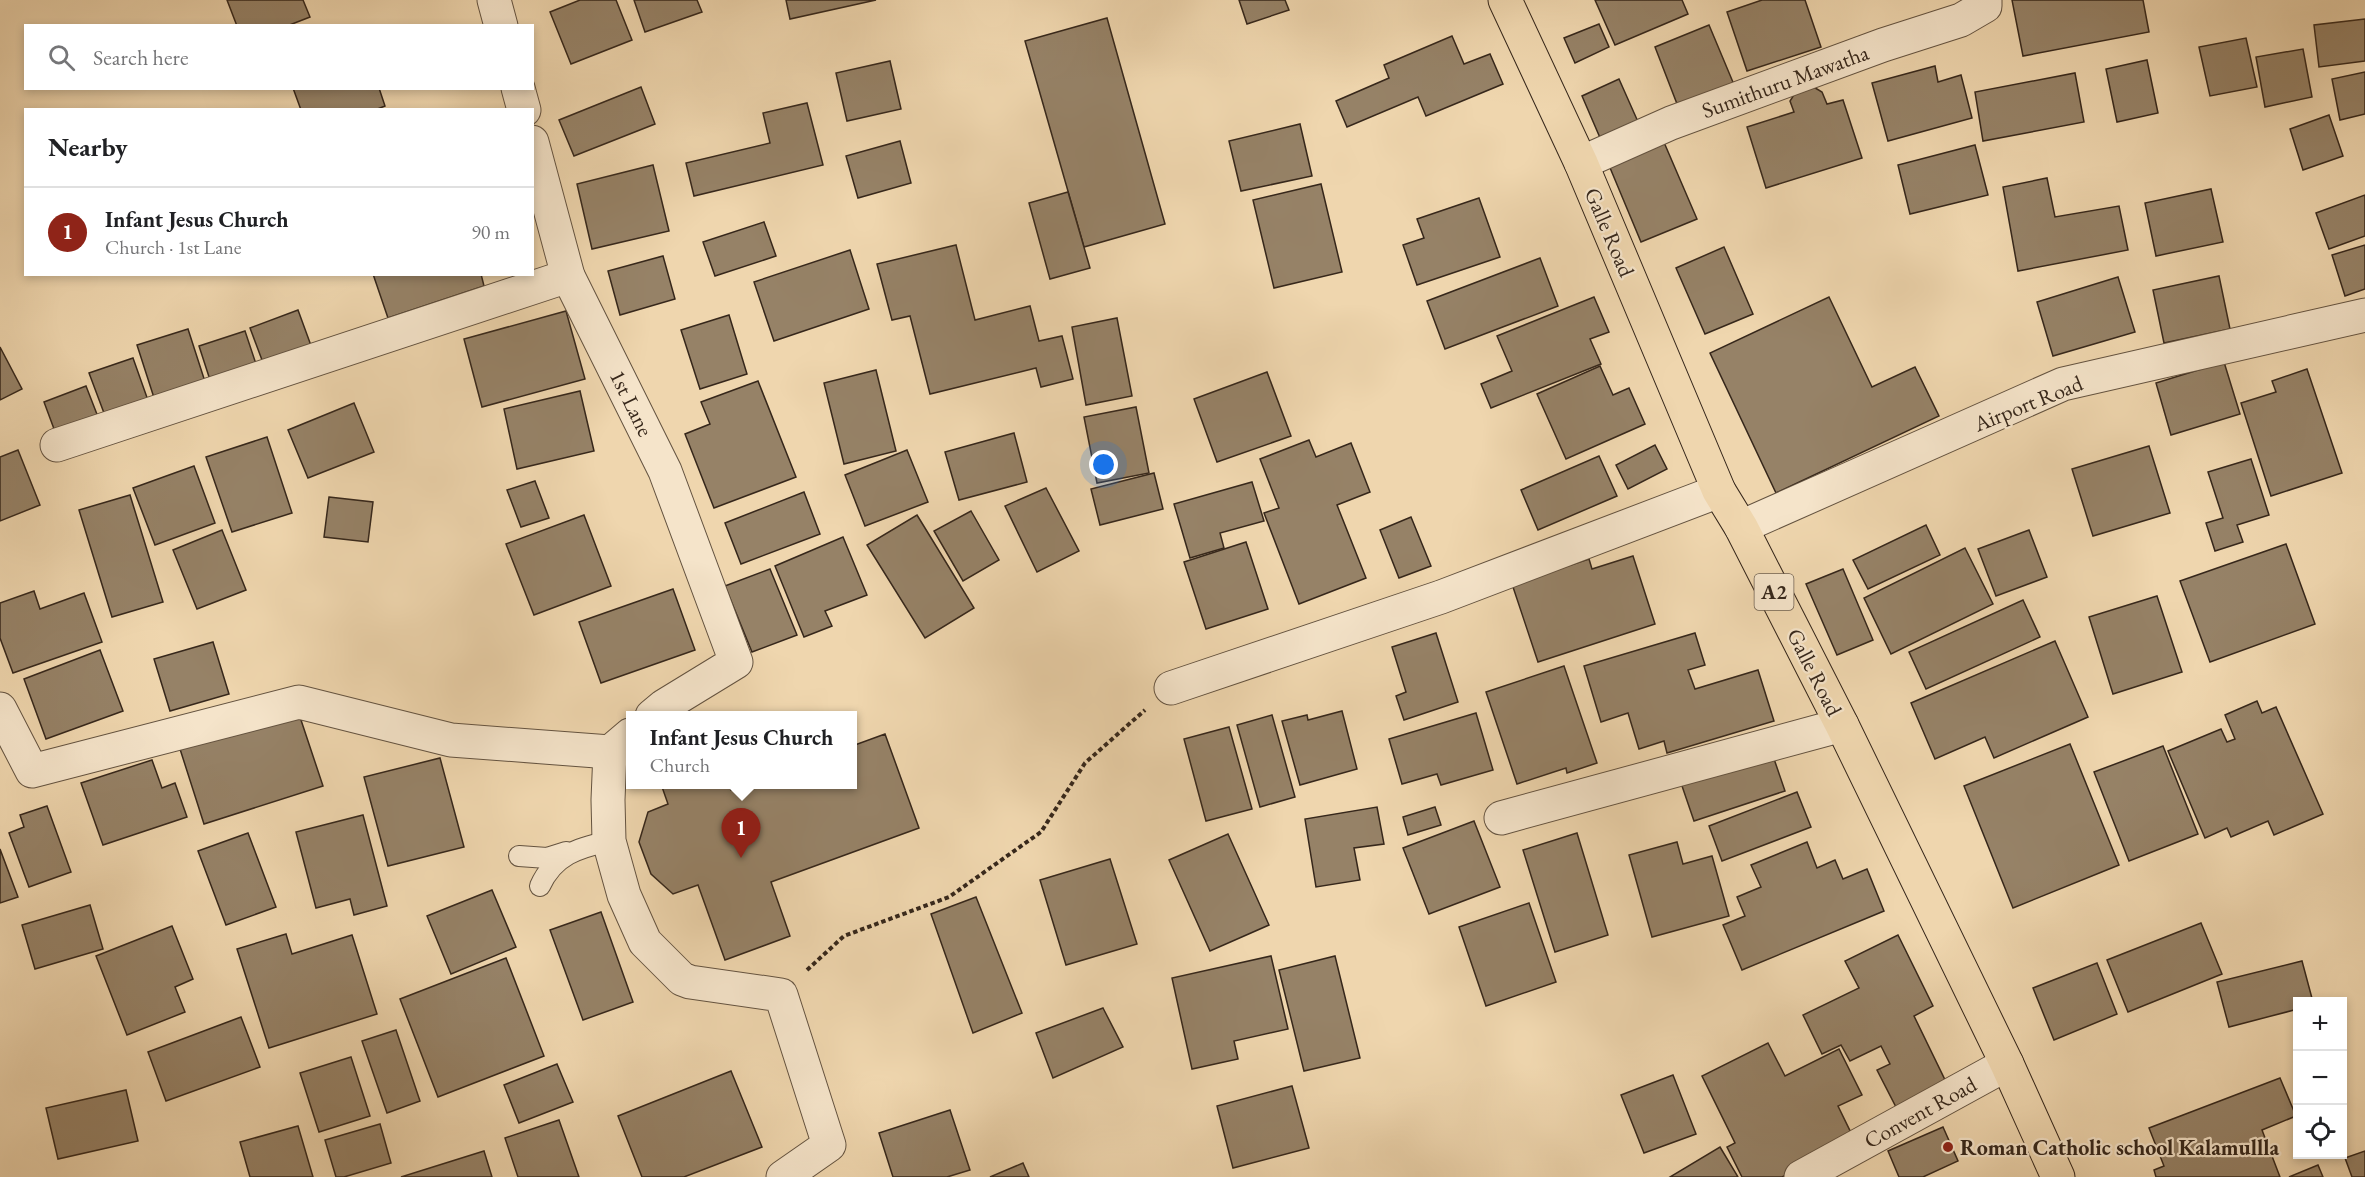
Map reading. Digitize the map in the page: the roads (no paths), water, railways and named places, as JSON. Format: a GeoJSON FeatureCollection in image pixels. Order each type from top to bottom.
{"type":"FeatureCollection","features":[{"type":"Feature","properties":{"kind":"highway","name":"Galle Road"},"geometry":{"type":"LineString","coordinates":[[1505,0],[1581,164],[1719,491],[1741,527],[1842,725],[2007,1064],[2058,1177]]}},
{"type":"Feature","properties":{"kind":"street"},"geometry":{"type":"LineString","coordinates":[[494,0],[500,24]]}},
{"type":"Feature","properties":{"kind":"street","name":"Sumithuru Mawatha"},"geometry":{"type":"LineString","coordinates":[[1581,164],[1671,123],[1883,45],[1961,20],[1985,6],[1985,0]]}},
{"type":"Feature","properties":{"kind":"street"},"geometry":{"type":"LineString","coordinates":[[519,90],[523,108]]}},
{"type":"Feature","properties":{"kind":"street","name":"1st Lane"},"geometry":{"type":"LineString","coordinates":[[534,149],[568,276],[665,471],[736,663],[658,711]]}},
{"type":"Feature","properties":{"kind":"street"},"geometry":{"type":"LineString","coordinates":[[57,445],[568,276]]}},
{"type":"Feature","properties":{"kind":"street","name":"Airport Road"},"geometry":{"type":"LineString","coordinates":[[1741,527],[2063,384],[2365,315]]}},
{"type":"Feature","properties":{"kind":"street"},"geometry":{"type":"LineString","coordinates":[[1171,688],[1441,597],[1719,491]]}},
{"type":"Feature","properties":{"kind":"street"},"geometry":{"type":"LineString","coordinates":[[0,709],[32,771],[299,702],[451,740],[620,743],[608,800],[609,841],[624,896],[645,942],[682,979],[781,994],[829,1145],[783,1177]]}},
{"type":"Feature","properties":{"kind":"street"},"geometry":{"type":"LineString","coordinates":[[1501,818],[1842,725]]}},
{"type":"Feature","properties":{"kind":"street","name":"Convent Road"},"geometry":{"type":"LineString","coordinates":[[1801,1177],[2007,1064]]}},
{"type":"Feature","properties":{"kind":"lane"},"geometry":{"type":"LineString","coordinates":[[519,856],[547,858],[609,841]]}},
{"type":"Feature","properties":{"kind":"lane"},"geometry":{"type":"LineString","coordinates":[[540,886],[547,871],[577,848]]}},
{"type":"Feature","properties":{"kind":"place","name":"Infant Jesus Church"},"geometry":{"type":"Point","coordinates":[741,858]}},
{"type":"Feature","properties":{"kind":"place","name":"Roman Catholic school Kalamullla"},"geometry":{"type":"Point","coordinates":[1948,1147]}}]}
